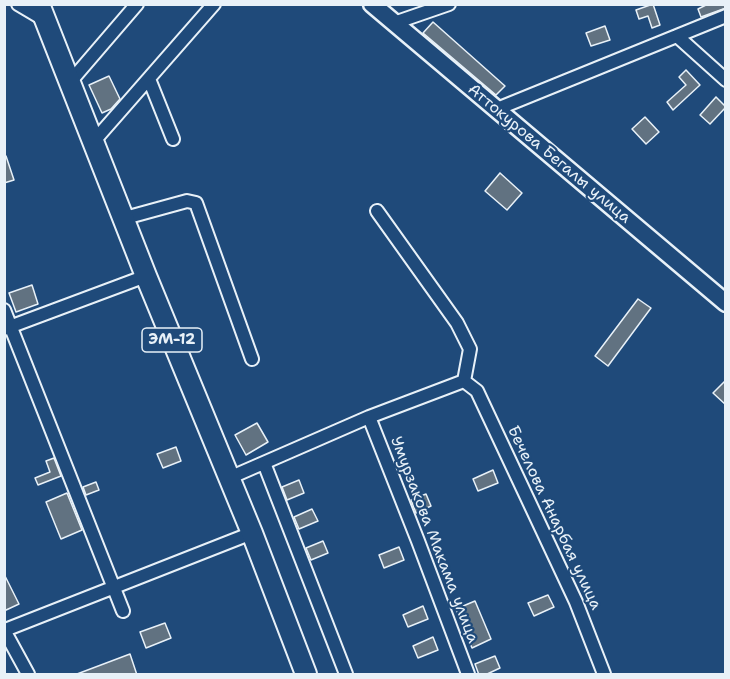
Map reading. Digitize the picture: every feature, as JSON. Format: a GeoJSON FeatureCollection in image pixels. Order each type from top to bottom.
{"type":"FeatureCollection","features":[{"type":"Feature","properties":{"kind":"highway","name":"ЭМ-12"},"geometry":{"type":"LineString","coordinates":[[42,12],[146,276],[252,533],[306,675]]}},
{"type":"Feature","properties":{"kind":"main road","name":"Аттокурова Бегалы улица"},"geometry":{"type":"LineString","coordinates":[[372,4],[726,303]]}},
{"type":"Feature","properties":{"kind":"street"},"geometry":{"type":"LineString","coordinates":[[18,4],[42,12]]}},
{"type":"Feature","properties":{"kind":"street"},"geometry":{"type":"LineString","coordinates":[[70,82],[137,4]]}},
{"type":"Feature","properties":{"kind":"street"},"geometry":{"type":"LineString","coordinates":[[94,141],[214,4]]}},
{"type":"Feature","properties":{"kind":"street"},"geometry":{"type":"LineString","coordinates":[[394,23],[449,4]]}},
{"type":"Feature","properties":{"kind":"street"},"geometry":{"type":"LineString","coordinates":[[497,109],[726,16]]}},
{"type":"Feature","properties":{"kind":"street"},"geometry":{"type":"LineString","coordinates":[[677,36],[726,80]]}},
{"type":"Feature","properties":{"kind":"street"},"geometry":{"type":"LineString","coordinates":[[149,79],[173,139]]}},
{"type":"Feature","properties":{"kind":"street"},"geometry":{"type":"LineString","coordinates":[[124,218],[187,201],[196,203],[252,359]]}},
{"type":"Feature","properties":{"kind":"street"},"geometry":{"type":"LineString","coordinates":[[229,478],[369,417],[464,381],[470,349],[457,322],[377,211]]}},
{"type":"Feature","properties":{"kind":"street"},"geometry":{"type":"LineString","coordinates":[[8,328],[146,276]]}},
{"type":"Feature","properties":{"kind":"street"},"geometry":{"type":"LineString","coordinates":[[4,310],[8,328],[123,611]]}},
{"type":"Feature","properties":{"kind":"street","name":"Бечелова Анарбая улица"},"geometry":{"type":"LineString","coordinates":[[464,381],[477,391],[576,602],[604,675]]}},
{"type":"Feature","properties":{"kind":"street","name":"Умурзакова Макама улица"},"geometry":{"type":"LineString","coordinates":[[369,417],[468,675]]}},
{"type":"Feature","properties":{"kind":"street"},"geometry":{"type":"LineString","coordinates":[[264,463],[346,675]]}},
{"type":"Feature","properties":{"kind":"street"},"geometry":{"type":"LineString","coordinates":[[28,675],[5,630],[252,533]]}},
{"type":"Feature","properties":{"kind":"building"},"geometry":{"type":"Polygon","coordinates":[[[653,4],[660,25],[652,28],[648,16],[639,19],[636,10],[653,4]]]}},
{"type":"Feature","properties":{"kind":"building"},"geometry":{"type":"Polygon","coordinates":[[[708,4],[726,4],[726,8],[701,17],[698,9],[708,4]]]}},
{"type":"Feature","properties":{"kind":"building"},"geometry":{"type":"Polygon","coordinates":[[[433,22],[505,86],[496,95],[423,33],[433,22]]]}},
{"type":"Feature","properties":{"kind":"building"},"geometry":{"type":"Polygon","coordinates":[[[605,26],[610,40],[591,46],[586,33],[605,26]]]}},
{"type":"Feature","properties":{"kind":"building"},"geometry":{"type":"Polygon","coordinates":[[[686,70],[700,85],[673,110],[667,102],[686,85],[679,77],[686,70]]]}},
{"type":"Feature","properties":{"kind":"building"},"geometry":{"type":"Polygon","coordinates":[[[109,76],[120,99],[111,109],[102,113],[89,85],[109,76]]]}},
{"type":"Feature","properties":{"kind":"building"},"geometry":{"type":"Polygon","coordinates":[[[716,97],[726,107],[710,124],[700,115],[716,97]]]}},
{"type":"Feature","properties":{"kind":"building"},"geometry":{"type":"Polygon","coordinates":[[[645,117],[659,132],[646,144],[632,129],[645,117]]]}},
{"type":"Feature","properties":{"kind":"building"},"geometry":{"type":"Polygon","coordinates":[[[4,156],[6,156],[14,180],[4,183],[4,156]]]}},
{"type":"Feature","properties":{"kind":"building"},"geometry":{"type":"Polygon","coordinates":[[[500,173],[522,193],[507,210],[485,191],[500,173]]]}},
{"type":"Feature","properties":{"kind":"building"},"geometry":{"type":"Polygon","coordinates":[[[32,285],[38,304],[16,312],[9,293],[32,285]]]}},
{"type":"Feature","properties":{"kind":"building"},"geometry":{"type":"Polygon","coordinates":[[[638,299],[651,308],[608,366],[595,356],[638,299]]]}},
{"type":"Feature","properties":{"kind":"building"},"geometry":{"type":"Polygon","coordinates":[[[726,380],[726,405],[713,393],[726,380]]]}},
{"type":"Feature","properties":{"kind":"building"},"geometry":{"type":"Polygon","coordinates":[[[257,423],[268,442],[246,455],[235,435],[257,423]]]}},
{"type":"Feature","properties":{"kind":"building"},"geometry":{"type":"Polygon","coordinates":[[[176,447],[181,461],[163,468],[157,454],[176,447]]]}},
{"type":"Feature","properties":{"kind":"building"},"geometry":{"type":"Polygon","coordinates":[[[54,458],[61,476],[38,485],[35,478],[50,472],[46,461],[54,458]]]}},
{"type":"Feature","properties":{"kind":"building"},"geometry":{"type":"Polygon","coordinates":[[[493,470],[498,483],[478,491],[473,479],[493,470]]]}},
{"type":"Feature","properties":{"kind":"building"},"geometry":{"type":"Polygon","coordinates":[[[299,480],[304,493],[287,500],[282,487],[299,480]]]}},
{"type":"Feature","properties":{"kind":"building"},"geometry":{"type":"Polygon","coordinates":[[[96,482],[99,490],[86,495],[83,487],[96,482]]]}},
{"type":"Feature","properties":{"kind":"building"},"geometry":{"type":"Polygon","coordinates":[[[67,493],[82,530],[61,539],[46,502],[67,493]]]}},
{"type":"Feature","properties":{"kind":"building"},"geometry":{"type":"Polygon","coordinates":[[[426,494],[431,506],[416,513],[411,500],[426,494]]]}},
{"type":"Feature","properties":{"kind":"building"},"geometry":{"type":"Polygon","coordinates":[[[312,509],[318,521],[299,529],[294,517],[312,509]]]}},
{"type":"Feature","properties":{"kind":"building"},"geometry":{"type":"Polygon","coordinates":[[[323,541],[328,553],[311,560],[306,548],[323,541]]]}},
{"type":"Feature","properties":{"kind":"building"},"geometry":{"type":"Polygon","coordinates":[[[399,547],[404,560],[384,568],[379,555],[399,547]]]}},
{"type":"Feature","properties":{"kind":"building"},"geometry":{"type":"Polygon","coordinates":[[[4,574],[19,604],[4,611],[4,574]]]}},
{"type":"Feature","properties":{"kind":"building"},"geometry":{"type":"Polygon","coordinates":[[[548,595],[554,607],[534,616],[528,603],[548,595]]]}},
{"type":"Feature","properties":{"kind":"building"},"geometry":{"type":"Polygon","coordinates":[[[475,601],[491,639],[472,648],[456,609],[475,601]]]}},
{"type":"Feature","properties":{"kind":"building"},"geometry":{"type":"Polygon","coordinates":[[[423,606],[428,619],[408,627],[403,615],[423,606]]]}},
{"type":"Feature","properties":{"kind":"building"},"geometry":{"type":"Polygon","coordinates":[[[165,623],[171,638],[146,648],[140,632],[165,623]]]}},
{"type":"Feature","properties":{"kind":"building"},"geometry":{"type":"Polygon","coordinates":[[[433,637],[438,650],[418,658],[413,646],[433,637]]]}},
{"type":"Feature","properties":{"kind":"building"},"geometry":{"type":"Polygon","coordinates":[[[130,654],[137,675],[77,675],[77,674],[130,654]]]}},
{"type":"Feature","properties":{"kind":"building"},"geometry":{"type":"Polygon","coordinates":[[[495,656],[500,668],[485,675],[479,675],[475,664],[495,656]]]}}]}
